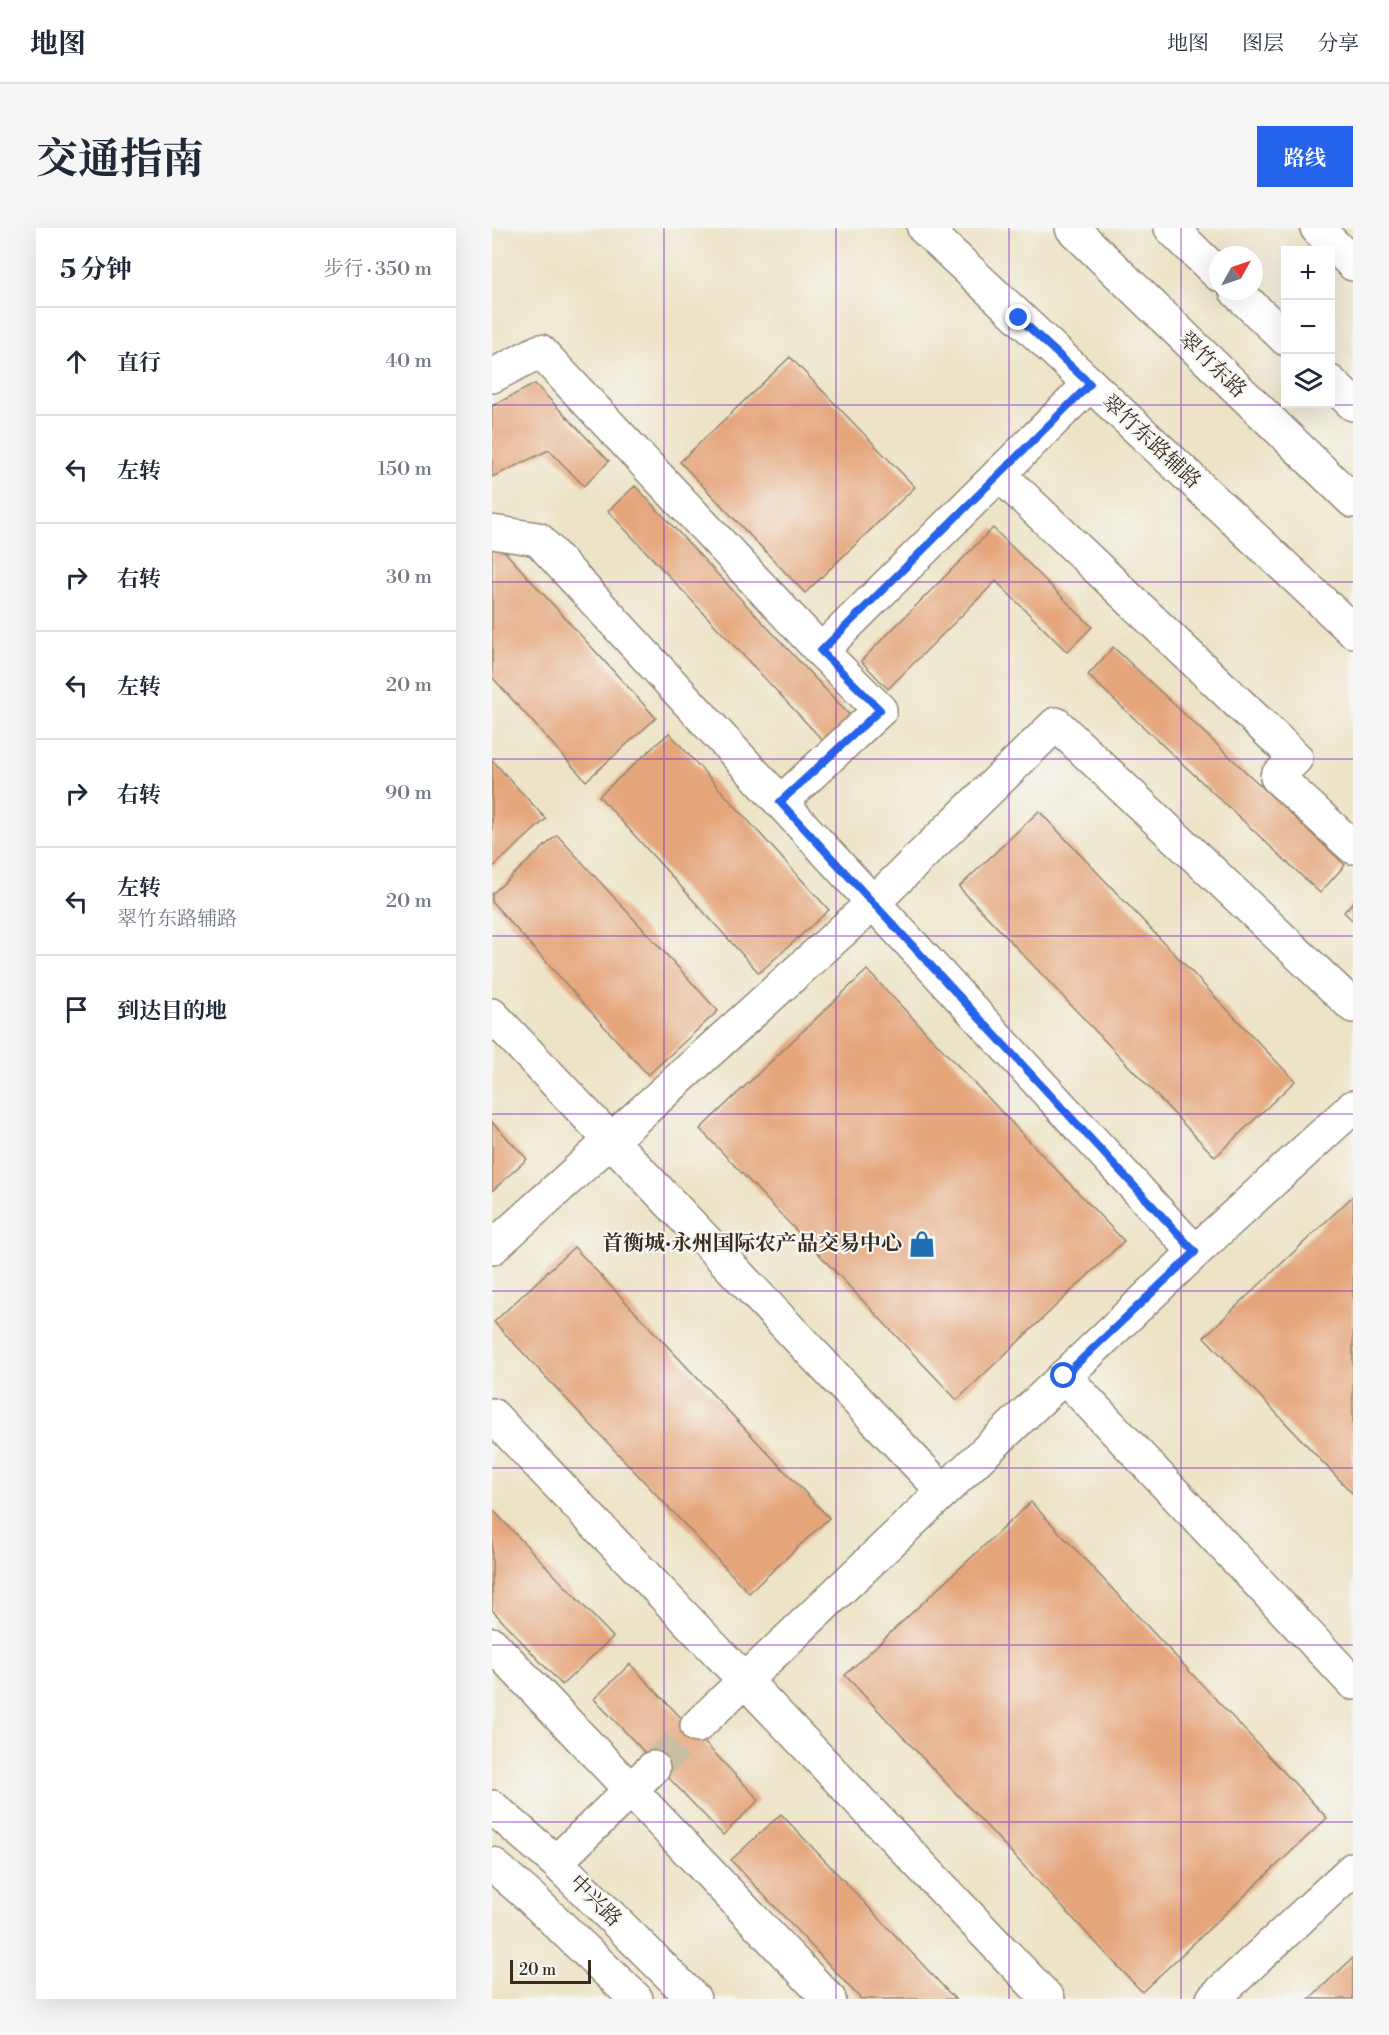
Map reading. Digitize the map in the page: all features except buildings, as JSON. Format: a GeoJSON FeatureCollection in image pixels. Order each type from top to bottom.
{"type":"FeatureCollection","features":[{"type":"Feature","properties":{"kind":"main road","name":"翠竹东路"},"geometry":{"type":"LineString","coordinates":[[1072,228],[1353,501]]}},
{"type":"Feature","properties":{"kind":"main road"},"geometry":{"type":"LineString","coordinates":[[1170,228],[1209,265]]}},
{"type":"Feature","properties":{"kind":"main road"},"geometry":{"type":"LineString","coordinates":[[1317,228],[1353,264]]}},
{"type":"Feature","properties":{"kind":"main road","name":"翠竹东路辅路"},"geometry":{"type":"LineString","coordinates":[[936,234],[1090,384],[1353,631]]}},
{"type":"Feature","properties":{"kind":"main road"},"geometry":{"type":"LineString","coordinates":[[1245,300],[1281,334]]}},
{"type":"Feature","properties":{"kind":"main road"},"geometry":{"type":"LineString","coordinates":[[492,376],[540,351],[821,651],[880,710],[780,802]]}},
{"type":"Feature","properties":{"kind":"main road"},"geometry":{"type":"LineString","coordinates":[[821,651],[1090,384]]}},
{"type":"Feature","properties":{"kind":"main road"},"geometry":{"type":"LineString","coordinates":[[1335,387],[1353,404]]}},
{"type":"Feature","properties":{"kind":"main road"},"geometry":{"type":"LineString","coordinates":[[999,474],[1296,758],[1277,777],[1353,847]]}},
{"type":"Feature","properties":{"kind":"main road"},"geometry":{"type":"LineString","coordinates":[[492,532],[538,539],[1195,1252]]}},
{"type":"Feature","properties":{"kind":"main road"},"geometry":{"type":"LineString","coordinates":[[492,1248],[873,903],[1056,724],[1353,1006]]}},
{"type":"Feature","properties":{"kind":"main road"},"geometry":{"type":"LineString","coordinates":[[492,1015],[943,1491]]}},
{"type":"Feature","properties":{"kind":"main road"},"geometry":{"type":"LineString","coordinates":[[697,1726],[1195,1252],[1353,1107]]}},
{"type":"Feature","properties":{"kind":"main road"},"geometry":{"type":"LineString","coordinates":[[1064,1376],[1353,1683]]}},
{"type":"Feature","properties":{"kind":"main road"},"geometry":{"type":"LineString","coordinates":[[492,1415],[1048,1999]]}},
{"type":"Feature","properties":{"kind":"main road"},"geometry":{"type":"LineString","coordinates":[[492,1644],[829,1999]]}},
{"type":"Feature","properties":{"kind":"main road"},"geometry":{"type":"LineString","coordinates":[[556,1862],[653,1768]]}},
{"type":"Feature","properties":{"kind":"main road","name":"中兴路"},"geometry":{"type":"LineString","coordinates":[[492,1807],[556,1862],[694,1999]]}},
{"type":"Feature","properties":{"kind":"main road","name":"中兴路"},"geometry":{"type":"LineString","coordinates":[[492,1864],[531,1898],[636,1999]]}},
{"type":"Feature","properties":{"kind":"main road"},"geometry":{"type":"LineString","coordinates":[[1213,1999],[1353,1869]]}},
{"type":"Feature","properties":{"kind":"tunnel"},"geometry":{"type":"LineString","coordinates":[[653,1768],[697,1726]]}},
{"type":"Feature","properties":{"kind":"place","name":"首衡城·永州国际农产品交易中心"},"geometry":{"type":"Point","coordinates":[922,1244]}},
{"type":"Feature","properties":{"kind":"route"},"geometry":{"type":"LineString","coordinates":[[1019,318],[1090,384],[821,651],[880,710],[780,802],[1195,1252],[1064,1376]]}}]}
